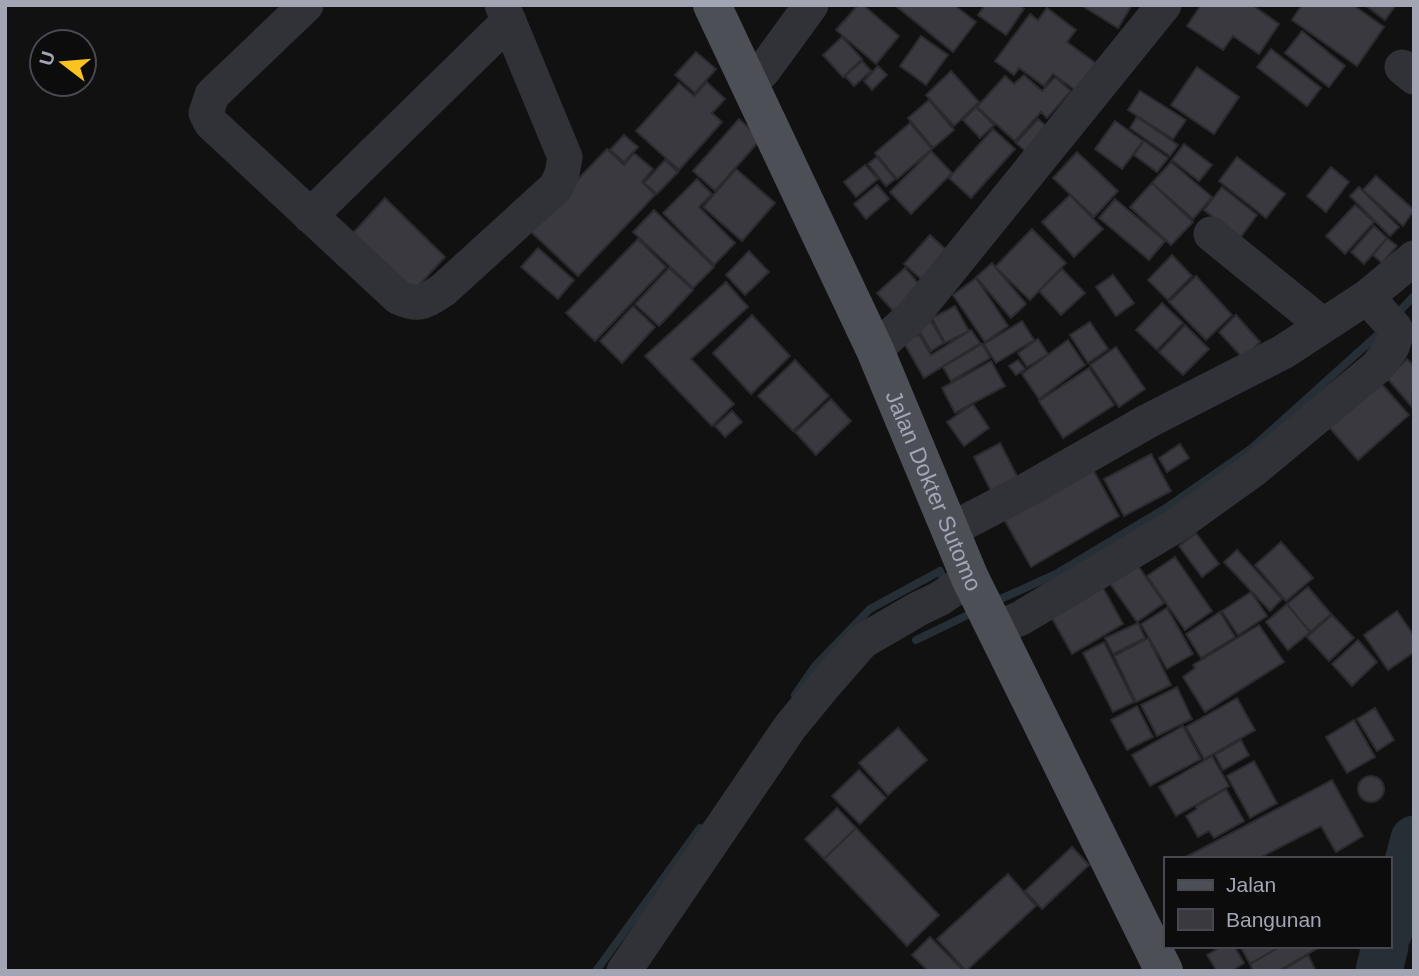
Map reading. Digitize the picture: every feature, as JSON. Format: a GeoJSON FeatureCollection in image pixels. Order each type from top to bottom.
{"type":"FeatureCollection","features":[{"type":"Feature","properties":{"kind":"main road","name":"Jalan Dokter Sutomo"},"geometry":{"type":"LineString","coordinates":[[712,5],[875,350],[950,530],[972,601],[1164,971]]}},
{"type":"Feature","properties":{"kind":"street"},"geometry":{"type":"LineString","coordinates":[[306,5],[212,95],[206,113],[211,123],[310,216],[398,297],[413,304],[424,302],[443,290],[556,187],[565,158],[506,13],[310,216]]}},
{"type":"Feature","properties":{"kind":"street"},"geometry":{"type":"LineString","coordinates":[[748,83],[763,71],[811,5]]}},
{"type":"Feature","properties":{"kind":"street"},"geometry":{"type":"LineString","coordinates":[[875,350],[914,314],[1164,5]]}},
{"type":"Feature","properties":{"kind":"street"},"geometry":{"type":"LineString","coordinates":[[1211,234],[1323,325]]}},
{"type":"Feature","properties":{"kind":"street"},"geometry":{"type":"LineString","coordinates":[[950,530],[1148,421],[1283,352],[1323,325],[1382,313],[1414,258]]}},
{"type":"Feature","properties":{"kind":"street"},"geometry":{"type":"LineString","coordinates":[[624,971],[790,727],[863,641],[918,609],[972,601],[1021,618],[1175,526],[1253,470],[1377,367],[1396,338],[1382,313]]}},
{"type":"Feature","properties":{"kind":"building"},"geometry":{"type":"Polygon","coordinates":[[[858,5],[863,5],[899,36],[876,64],[836,30],[858,5]]]}},
{"type":"Feature","properties":{"kind":"building"},"geometry":{"type":"Polygon","coordinates":[[[954,5],[976,22],[953,52],[897,7],[954,5]]]}},
{"type":"Feature","properties":{"kind":"building"},"geometry":{"type":"Polygon","coordinates":[[[985,5],[1019,5],[1024,9],[1006,35],[978,15],[985,5]]]}},
{"type":"Feature","properties":{"kind":"building"},"geometry":{"type":"Polygon","coordinates":[[[1081,5],[1132,5],[1118,28],[1081,5]]]}},
{"type":"Feature","properties":{"kind":"building"},"geometry":{"type":"Polygon","coordinates":[[[1201,5],[1252,5],[1279,24],[1259,54],[1233,36],[1223,50],[1187,26],[1201,5]]]}},
{"type":"Feature","properties":{"kind":"building"},"geometry":{"type":"Polygon","coordinates":[[[1302,5],[1353,5],[1384,27],[1357,66],[1292,20],[1302,5]]]}},
{"type":"Feature","properties":{"kind":"building"},"geometry":{"type":"Polygon","coordinates":[[[1365,5],[1396,5],[1385,20],[1365,5]]]}},
{"type":"Feature","properties":{"kind":"building"},"geometry":{"type":"Polygon","coordinates":[[[1047,8],[1076,30],[1067,42],[1098,65],[1079,93],[1053,74],[1044,86],[1019,68],[1014,75],[995,61],[1030,14],[1038,20],[1047,8]]]}},
{"type":"Feature","properties":{"kind":"building"},"geometry":{"type":"Polygon","coordinates":[[[1302,31],[1345,66],[1329,87],[1285,53],[1302,31]]]}},
{"type":"Feature","properties":{"kind":"building"},"geometry":{"type":"Polygon","coordinates":[[[921,36],[948,55],[926,85],[900,66],[921,36]]]}},
{"type":"Feature","properties":{"kind":"building"},"geometry":{"type":"Polygon","coordinates":[[[842,37],[862,59],[843,77],[823,55],[842,37]]]}},
{"type":"Feature","properties":{"kind":"building"},"geometry":{"type":"Polygon","coordinates":[[[1271,49],[1321,88],[1307,106],[1257,67],[1271,49]]]}},
{"type":"Feature","properties":{"kind":"building"},"geometry":{"type":"Polygon","coordinates":[[[696,52],[716,69],[695,93],[675,75],[696,52]]]}},
{"type":"Feature","properties":{"kind":"building"},"geometry":{"type":"Polygon","coordinates":[[[862,61],[871,71],[854,86],[845,76],[862,61]]]}},
{"type":"Feature","properties":{"kind":"building"},"geometry":{"type":"Polygon","coordinates":[[[878,66],[887,75],[872,90],[864,81],[878,66]]]}},
{"type":"Feature","properties":{"kind":"building"},"geometry":{"type":"Polygon","coordinates":[[[1197,67],[1239,97],[1214,134],[1171,105],[1197,67]]]}},
{"type":"Feature","properties":{"kind":"building"},"geometry":{"type":"Polygon","coordinates":[[[951,71],[979,102],[954,126],[926,95],[951,71]]]}},
{"type":"Feature","properties":{"kind":"building"},"geometry":{"type":"Polygon","coordinates":[[[1024,75],[1042,91],[1055,77],[1071,91],[1047,118],[1041,112],[1015,141],[977,107],[1005,76],[1014,84],[1024,75]]]}},
{"type":"Feature","properties":{"kind":"building"},"geometry":{"type":"Polygon","coordinates":[[[707,82],[725,99],[712,113],[722,122],[679,170],[636,131],[679,83],[694,96],[707,82]]]}},
{"type":"Feature","properties":{"kind":"building"},"geometry":{"type":"Polygon","coordinates":[[[1140,91],[1186,120],[1173,139],[1128,110],[1140,91]]]}},
{"type":"Feature","properties":{"kind":"building"},"geometry":{"type":"Polygon","coordinates":[[[929,100],[954,130],[933,148],[908,118],[929,100]]]}},
{"type":"Feature","properties":{"kind":"building"},"geometry":{"type":"Polygon","coordinates":[[[976,107],[994,125],[980,138],[963,120],[976,107]]]}},
{"type":"Feature","properties":{"kind":"building"},"geometry":{"type":"Polygon","coordinates":[[[1137,117],[1178,145],[1170,156],[1130,128],[1137,117]]]}},
{"type":"Feature","properties":{"kind":"building"},"geometry":{"type":"Polygon","coordinates":[[[739,119],[761,139],[715,191],[693,171],[739,119]]]}},
{"type":"Feature","properties":{"kind":"building"},"geometry":{"type":"Polygon","coordinates":[[[1038,119],[1057,136],[1036,160],[1016,143],[1038,119]]]}},
{"type":"Feature","properties":{"kind":"building"},"geometry":{"type":"Polygon","coordinates":[[[1115,121],[1143,141],[1122,169],[1095,149],[1115,121]]]}},
{"type":"Feature","properties":{"kind":"building"},"geometry":{"type":"Polygon","coordinates":[[[910,123],[932,149],[897,179],[875,153],[910,123]]]}},
{"type":"Feature","properties":{"kind":"building"},"geometry":{"type":"Polygon","coordinates":[[[993,129],[1015,149],[971,198],[949,178],[993,129]]]}},
{"type":"Feature","properties":{"kind":"building"},"geometry":{"type":"Polygon","coordinates":[[[624,135],[638,147],[624,162],[610,150],[624,135]]]}},
{"type":"Feature","properties":{"kind":"building"},"geometry":{"type":"Polygon","coordinates":[[[1144,141],[1168,158],[1157,172],[1134,155],[1144,141]]]}},
{"type":"Feature","properties":{"kind":"building"},"geometry":{"type":"Polygon","coordinates":[[[1184,144],[1212,165],[1199,181],[1172,160],[1184,144]]]}},
{"type":"Feature","properties":{"kind":"building"},"geometry":{"type":"Polygon","coordinates":[[[607,149],[624,165],[634,153],[653,169],[642,182],[655,195],[578,276],[529,230],[607,149]]]}},
{"type":"Feature","properties":{"kind":"building"},"geometry":{"type":"Polygon","coordinates":[[[931,151],[952,173],[911,214],[890,192],[931,151]]]}},
{"type":"Feature","properties":{"kind":"building"},"geometry":{"type":"Polygon","coordinates":[[[1077,152],[1118,191],[1094,217],[1053,178],[1077,152]]]}},
{"type":"Feature","properties":{"kind":"building"},"geometry":{"type":"Polygon","coordinates":[[[877,157],[895,179],[886,186],[868,164],[877,157]]]}},
{"type":"Feature","properties":{"kind":"building"},"geometry":{"type":"Polygon","coordinates":[[[1237,157],[1285,194],[1266,218],[1219,181],[1237,157]]]}},
{"type":"Feature","properties":{"kind":"building"},"geometry":{"type":"Polygon","coordinates":[[[665,160],[678,172],[657,194],[644,183],[665,160]]]}},
{"type":"Feature","properties":{"kind":"building"},"geometry":{"type":"Polygon","coordinates":[[[1171,162],[1212,197],[1193,219],[1152,183],[1171,162]]]}},
{"type":"Feature","properties":{"kind":"building"},"geometry":{"type":"Polygon","coordinates":[[[865,165],[878,179],[856,197],[844,182],[865,165]]]}},
{"type":"Feature","properties":{"kind":"building"},"geometry":{"type":"Polygon","coordinates":[[[1331,167],[1349,182],[1326,212],[1307,196],[1331,167]]]}},
{"type":"Feature","properties":{"kind":"building"},"geometry":{"type":"Polygon","coordinates":[[[736,169],[775,203],[742,241],[703,207],[736,169]]]}},
{"type":"Feature","properties":{"kind":"building"},"geometry":{"type":"Polygon","coordinates":[[[1376,176],[1414,210],[1403,226],[1363,190],[1376,176]]]}},
{"type":"Feature","properties":{"kind":"building"},"geometry":{"type":"Polygon","coordinates":[[[697,179],[712,194],[699,207],[735,243],[714,265],[663,213],[697,179]]]}},
{"type":"Feature","properties":{"kind":"building"},"geometry":{"type":"Polygon","coordinates":[[[1152,183],[1193,222],[1171,245],[1130,207],[1152,183]]]}},
{"type":"Feature","properties":{"kind":"building"},"geometry":{"type":"Polygon","coordinates":[[[877,185],[889,199],[866,219],[854,204],[877,185]]]}},
{"type":"Feature","properties":{"kind":"building"},"geometry":{"type":"Polygon","coordinates":[[[1222,187],[1257,215],[1240,238],[1204,210],[1222,187]]]}},
{"type":"Feature","properties":{"kind":"building"},"geometry":{"type":"Polygon","coordinates":[[[1359,187],[1399,227],[1390,236],[1350,196],[1359,187]]]}},
{"type":"Feature","properties":{"kind":"building"},"geometry":{"type":"Polygon","coordinates":[[[1070,195],[1103,229],[1074,257],[1042,222],[1070,195]]]}},
{"type":"Feature","properties":{"kind":"building"},"geometry":{"type":"Polygon","coordinates":[[[385,198],[445,257],[413,292],[353,233],[385,198]]]}},
{"type":"Feature","properties":{"kind":"building"},"geometry":{"type":"Polygon","coordinates":[[[1115,199],[1165,241],[1149,260],[1099,218],[1115,199]]]}},
{"type":"Feature","properties":{"kind":"building"},"geometry":{"type":"Polygon","coordinates":[[[1355,205],[1374,222],[1345,254],[1326,236],[1355,205]]]}},
{"type":"Feature","properties":{"kind":"building"},"geometry":{"type":"Polygon","coordinates":[[[654,210],[714,267],[693,288],[633,232],[654,210]]]}},
{"type":"Feature","properties":{"kind":"building"},"geometry":{"type":"Polygon","coordinates":[[[1374,226],[1387,238],[1364,264],[1351,252],[1374,226]]]}},
{"type":"Feature","properties":{"kind":"building"},"geometry":{"type":"Polygon","coordinates":[[[1032,229],[1066,263],[1030,300],[995,267],[1032,229]]]}},
{"type":"Feature","properties":{"kind":"building"},"geometry":{"type":"Polygon","coordinates":[[[930,235],[955,258],[930,287],[904,264],[930,235]]]}},
{"type":"Feature","properties":{"kind":"building"},"geometry":{"type":"Polygon","coordinates":[[[1387,238],[1397,246],[1382,263],[1373,255],[1387,238]]]}},
{"type":"Feature","properties":{"kind":"building"},"geometry":{"type":"Polygon","coordinates":[[[638,239],[666,267],[595,341],[566,313],[638,239]]]}},
{"type":"Feature","properties":{"kind":"building"},"geometry":{"type":"Polygon","coordinates":[[[538,248],[574,280],[558,299],[521,267],[538,248]]]}},
{"type":"Feature","properties":{"kind":"building"},"geometry":{"type":"Polygon","coordinates":[[[749,251],[769,272],[745,295],[726,275],[749,251]]]}},
{"type":"Feature","properties":{"kind":"building"},"geometry":{"type":"Polygon","coordinates":[[[1172,255],[1192,276],[1168,300],[1148,280],[1172,255]]]}},
{"type":"Feature","properties":{"kind":"building"},"geometry":{"type":"Polygon","coordinates":[[[992,263],[1026,304],[1011,318],[976,277],[992,263]]]}},
{"type":"Feature","properties":{"kind":"building"},"geometry":{"type":"Polygon","coordinates":[[[669,268],[693,290],[659,326],[635,304],[669,268]]]}},
{"type":"Feature","properties":{"kind":"building"},"geometry":{"type":"Polygon","coordinates":[[[905,268],[925,291],[897,315],[877,293],[905,268]]]}},
{"type":"Feature","properties":{"kind":"building"},"geometry":{"type":"Polygon","coordinates":[[[1062,269],[1085,293],[1061,315],[1039,291],[1062,269]]]}},
{"type":"Feature","properties":{"kind":"building"},"geometry":{"type":"Polygon","coordinates":[[[1113,275],[1134,303],[1116,316],[1096,287],[1113,275]]]}},
{"type":"Feature","properties":{"kind":"building"},"geometry":{"type":"Polygon","coordinates":[[[1196,276],[1232,315],[1206,340],[1169,302],[1196,276]]]}},
{"type":"Feature","properties":{"kind":"building"},"geometry":{"type":"Polygon","coordinates":[[[976,278],[1008,326],[985,342],[953,295],[976,278]]]}},
{"type":"Feature","properties":{"kind":"building"},"geometry":{"type":"Polygon","coordinates":[[[726,282],[748,307],[691,359],[734,404],[712,426],[645,356],[726,282]]]}},
{"type":"Feature","properties":{"kind":"building"},"geometry":{"type":"Polygon","coordinates":[[[1162,303],[1183,323],[1157,350],[1136,330],[1162,303]]]}},
{"type":"Feature","properties":{"kind":"building"},"geometry":{"type":"Polygon","coordinates":[[[633,306],[655,327],[622,363],[600,341],[633,306]]]}},
{"type":"Feature","properties":{"kind":"building"},"geometry":{"type":"Polygon","coordinates":[[[955,306],[969,331],[945,343],[932,318],[955,306]]]}},
{"type":"Feature","properties":{"kind":"building"},"geometry":{"type":"Polygon","coordinates":[[[752,315],[790,356],[751,394],[713,353],[752,315]]]}},
{"type":"Feature","properties":{"kind":"building"},"geometry":{"type":"Polygon","coordinates":[[[1236,315],[1260,342],[1243,358],[1219,332],[1236,315]]]}},
{"type":"Feature","properties":{"kind":"building"},"geometry":{"type":"Polygon","coordinates":[[[931,321],[944,343],[931,351],[918,329],[931,321]]]}},
{"type":"Feature","properties":{"kind":"building"},"geometry":{"type":"Polygon","coordinates":[[[1022,321],[1034,340],[996,363],[984,344],[1022,321]]]}},
{"type":"Feature","properties":{"kind":"building"},"geometry":{"type":"Polygon","coordinates":[[[1090,322],[1108,349],[1088,363],[1070,335],[1090,322]]]}},
{"type":"Feature","properties":{"kind":"building"},"geometry":{"type":"Polygon","coordinates":[[[1185,325],[1209,349],[1183,375],[1159,352],[1185,325]]]}},
{"type":"Feature","properties":{"kind":"building"},"geometry":{"type":"Polygon","coordinates":[[[971,330],[980,343],[924,378],[904,343],[919,334],[931,355],[971,330]]]}},
{"type":"Feature","properties":{"kind":"building"},"geometry":{"type":"Polygon","coordinates":[[[1038,339],[1048,354],[1027,367],[1018,353],[1038,339]]]}},
{"type":"Feature","properties":{"kind":"building"},"geometry":{"type":"Polygon","coordinates":[[[1068,340],[1085,365],[1039,399],[1022,374],[1068,340]]]}},
{"type":"Feature","properties":{"kind":"building"},"geometry":{"type":"Polygon","coordinates":[[[982,344],[990,358],[951,381],[943,367],[982,344]]]}},
{"type":"Feature","properties":{"kind":"building"},"geometry":{"type":"Polygon","coordinates":[[[1116,347],[1145,389],[1119,407],[1090,365],[1116,347]]]}},
{"type":"Feature","properties":{"kind":"building"},"geometry":{"type":"Polygon","coordinates":[[[1407,359],[1414,366],[1412,407],[1387,378],[1407,359]]]}},
{"type":"Feature","properties":{"kind":"building"},"geometry":{"type":"Polygon","coordinates":[[[795,360],[829,396],[793,431],[758,396],[795,360]]]}},
{"type":"Feature","properties":{"kind":"building"},"geometry":{"type":"Polygon","coordinates":[[[1018,360],[1025,369],[1016,375],[1009,366],[1018,360]]]}},
{"type":"Feature","properties":{"kind":"building"},"geometry":{"type":"Polygon","coordinates":[[[991,361],[1005,386],[955,413],[942,388],[991,361]]]}},
{"type":"Feature","properties":{"kind":"building"},"geometry":{"type":"Polygon","coordinates":[[[1089,368],[1114,405],[1063,438],[1039,401],[1089,368]]]}},
{"type":"Feature","properties":{"kind":"building"},"geometry":{"type":"Polygon","coordinates":[[[1379,381],[1409,415],[1358,460],[1328,426],[1379,381]]]}},
{"type":"Feature","properties":{"kind":"building"},"geometry":{"type":"Polygon","coordinates":[[[831,399],[851,421],[816,455],[795,432],[831,399]]]}},
{"type":"Feature","properties":{"kind":"building"},"geometry":{"type":"Polygon","coordinates":[[[973,404],[989,428],[964,446],[947,422],[973,404]]]}},
{"type":"Feature","properties":{"kind":"building"},"geometry":{"type":"Polygon","coordinates":[[[732,411],[742,422],[725,437],[715,426],[732,411]]]}},
{"type":"Feature","properties":{"kind":"building"},"geometry":{"type":"Polygon","coordinates":[[[1000,443],[1018,478],[991,491],[974,457],[1000,443]]]}},
{"type":"Feature","properties":{"kind":"building"},"geometry":{"type":"Polygon","coordinates":[[[1180,444],[1189,458],[1167,472],[1159,458],[1180,444]]]}},
{"type":"Feature","properties":{"kind":"building"},"geometry":{"type":"Polygon","coordinates":[[[1151,454],[1171,491],[1124,516],[1104,479],[1151,454]]]}},
{"type":"Feature","properties":{"kind":"building"},"geometry":{"type":"Polygon","coordinates":[[[1092,468],[1119,516],[1031,567],[1004,519],[1092,468]]]}},
{"type":"Feature","properties":{"kind":"building"},"geometry":{"type":"Polygon","coordinates":[[[1196,533],[1219,564],[1202,577],[1179,546],[1196,533]]]}},
{"type":"Feature","properties":{"kind":"building"},"geometry":{"type":"Polygon","coordinates":[[[1281,542],[1313,578],[1286,601],[1255,565],[1281,542]]]}},
{"type":"Feature","properties":{"kind":"building"},"geometry":{"type":"Polygon","coordinates":[[[1237,550],[1282,599],[1270,611],[1224,562],[1237,550]]]}},
{"type":"Feature","properties":{"kind":"building"},"geometry":{"type":"Polygon","coordinates":[[[1131,556],[1164,603],[1137,622],[1104,575],[1131,556]]]}},
{"type":"Feature","properties":{"kind":"building"},"geometry":{"type":"Polygon","coordinates":[[[1175,557],[1212,611],[1185,630],[1147,576],[1175,557]]]}},
{"type":"Feature","properties":{"kind":"building"},"geometry":{"type":"Polygon","coordinates":[[[1101,584],[1123,624],[1072,654],[1049,613],[1101,584]]]}},
{"type":"Feature","properties":{"kind":"building"},"geometry":{"type":"Polygon","coordinates":[[[1308,587],[1331,614],[1310,632],[1287,604],[1308,587]]]}},
{"type":"Feature","properties":{"kind":"building"},"geometry":{"type":"Polygon","coordinates":[[[1251,592],[1267,616],[1238,635],[1222,611],[1251,592]]]}},
{"type":"Feature","properties":{"kind":"building"},"geometry":{"type":"Polygon","coordinates":[[[1287,604],[1310,632],[1288,650],[1266,622],[1287,604]]]}},
{"type":"Feature","properties":{"kind":"building"},"geometry":{"type":"Polygon","coordinates":[[[1167,608],[1193,654],[1167,669],[1141,624],[1167,608]]]}},
{"type":"Feature","properties":{"kind":"building"},"geometry":{"type":"Polygon","coordinates":[[[1397,611],[1414,636],[1414,652],[1388,670],[1364,635],[1397,611]]]}},
{"type":"Feature","properties":{"kind":"building"},"geometry":{"type":"Polygon","coordinates":[[[1220,612],[1235,637],[1201,658],[1186,634],[1220,612]]]}},
{"type":"Feature","properties":{"kind":"building"},"geometry":{"type":"Polygon","coordinates":[[[1332,615],[1354,638],[1329,661],[1307,637],[1332,615]]]}},
{"type":"Feature","properties":{"kind":"building"},"geometry":{"type":"Polygon","coordinates":[[[1138,623],[1145,638],[1113,654],[1105,638],[1138,623]]]}},
{"type":"Feature","properties":{"kind":"building"},"geometry":{"type":"Polygon","coordinates":[[[1259,625],[1284,662],[1205,712],[1183,677],[1195,668],[1193,665],[1259,625]]]}},
{"type":"Feature","properties":{"kind":"building"},"geometry":{"type":"Polygon","coordinates":[[[1148,638],[1171,685],[1136,702],[1114,656],[1148,638]]]}},
{"type":"Feature","properties":{"kind":"building"},"geometry":{"type":"Polygon","coordinates":[[[1358,640],[1377,662],[1352,686],[1332,664],[1358,640]]]}},
{"type":"Feature","properties":{"kind":"building"},"geometry":{"type":"Polygon","coordinates":[[[1104,642],[1134,702],[1113,712],[1083,653],[1104,642]]]}},
{"type":"Feature","properties":{"kind":"building"},"geometry":{"type":"Polygon","coordinates":[[[1177,687],[1192,719],[1157,736],[1141,705],[1177,687]]]}},
{"type":"Feature","properties":{"kind":"building"},"geometry":{"type":"Polygon","coordinates":[[[1237,698],[1255,730],[1204,759],[1186,727],[1237,698]]]}},
{"type":"Feature","properties":{"kind":"building"},"geometry":{"type":"Polygon","coordinates":[[[1137,706],[1153,737],[1127,750],[1111,720],[1137,706]]]}},
{"type":"Feature","properties":{"kind":"building"},"geometry":{"type":"Polygon","coordinates":[[[1375,708],[1394,740],[1377,751],[1357,719],[1375,708]]]}},
{"type":"Feature","properties":{"kind":"building"},"geometry":{"type":"Polygon","coordinates":[[[1354,720],[1375,757],[1347,773],[1326,737],[1354,720]]]}},
{"type":"Feature","properties":{"kind":"building"},"geometry":{"type":"Polygon","coordinates":[[[1183,726],[1201,759],[1150,786],[1132,755],[1183,726]]]}},
{"type":"Feature","properties":{"kind":"building"},"geometry":{"type":"Polygon","coordinates":[[[898,728],[927,760],[888,795],[859,763],[898,728]]]}},
{"type":"Feature","properties":{"kind":"building"},"geometry":{"type":"Polygon","coordinates":[[[1241,740],[1249,755],[1223,770],[1215,755],[1241,740]]]}},
{"type":"Feature","properties":{"kind":"building"},"geometry":{"type":"Polygon","coordinates":[[[1212,756],[1229,786],[1176,816],[1159,787],[1212,756]]]}},
{"type":"Feature","properties":{"kind":"building"},"geometry":{"type":"Polygon","coordinates":[[[1254,761],[1277,803],[1250,818],[1227,776],[1254,761]]]}},
{"type":"Feature","properties":{"kind":"building"},"geometry":{"type":"Polygon","coordinates":[[[859,770],[886,798],[860,824],[832,796],[859,770]]]}},
{"type":"Feature","properties":{"kind":"building"},"geometry":{"type":"Polygon","coordinates":[[[1371,776],[1380,780],[1384,789],[1380,798],[1371,802],[1362,798],[1358,789],[1362,780],[1371,776]]]}},
{"type":"Feature","properties":{"kind":"building"},"geometry":{"type":"Polygon","coordinates":[[[1332,780],[1363,836],[1336,852],[1321,826],[1264,857],[1186,857],[1332,780]]]}},
{"type":"Feature","properties":{"kind":"building"},"geometry":{"type":"Polygon","coordinates":[[[1226,789],[1244,821],[1214,838],[1209,831],[1198,837],[1186,816],[1226,789]]]}},
{"type":"Feature","properties":{"kind":"building"},"geometry":{"type":"Polygon","coordinates":[[[837,808],[856,828],[824,859],[805,839],[837,808]]]}},
{"type":"Feature","properties":{"kind":"building"},"geometry":{"type":"Polygon","coordinates":[[[856,828],[939,915],[907,946],[824,859],[856,828]]]}},
{"type":"Feature","properties":{"kind":"building"},"geometry":{"type":"Polygon","coordinates":[[[1072,847],[1089,865],[1042,909],[1025,891],[1072,847]]]}},
{"type":"Feature","properties":{"kind":"building"},"geometry":{"type":"Polygon","coordinates":[[[1008,874],[1036,906],[966,971],[937,939],[1008,874]]]}},
{"type":"Feature","properties":{"kind":"building"},"geometry":{"type":"Polygon","coordinates":[[[930,937],[962,971],[928,971],[912,955],[930,937]]]}},
{"type":"Feature","properties":{"kind":"building"},"geometry":{"type":"Polygon","coordinates":[[[1219,948],[1235,948],[1244,963],[1232,971],[1217,971],[1207,955],[1219,948]]]}},
{"type":"Feature","properties":{"kind":"building"},"geometry":{"type":"Polygon","coordinates":[[[1241,948],[1278,948],[1250,964],[1241,948]]]}},
{"type":"Feature","properties":{"kind":"building"},"geometry":{"type":"Polygon","coordinates":[[[1278,948],[1318,948],[1278,971],[1253,971],[1250,964],[1278,948]]]}},
{"type":"Feature","properties":{"kind":"building"},"geometry":{"type":"Polygon","coordinates":[[[1308,955],[1316,971],[1281,971],[1308,955]]]}},
{"type":"Feature","properties":{"kind":"waterway"},"geometry":{"type":"LineString","coordinates":[[1396,315],[1414,296]]}},
{"type":"Feature","properties":{"kind":"waterway"},"geometry":{"type":"LineString","coordinates":[[994,602],[1056,574],[1166,508],[1252,448],[1383,330]]}},
{"type":"Feature","properties":{"kind":"waterway"},"geometry":{"type":"LineString","coordinates":[[795,695],[815,666],[870,609],[940,571],[945,583]]}},
{"type":"Feature","properties":{"kind":"waterway"},"geometry":{"type":"LineString","coordinates":[[916,640],[976,611]]}},
{"type":"Feature","properties":{"kind":"waterway"},"geometry":{"type":"LineString","coordinates":[[596,971],[700,828]]}},
{"type":"Feature","properties":{"kind":"waterway"},"geometry":{"type":"LineString","coordinates":[[1391,925],[1414,839]]}},
{"type":"Feature","properties":{"kind":"waterway"},"geometry":{"type":"LineString","coordinates":[[1379,971],[1385,948]]}}]}
